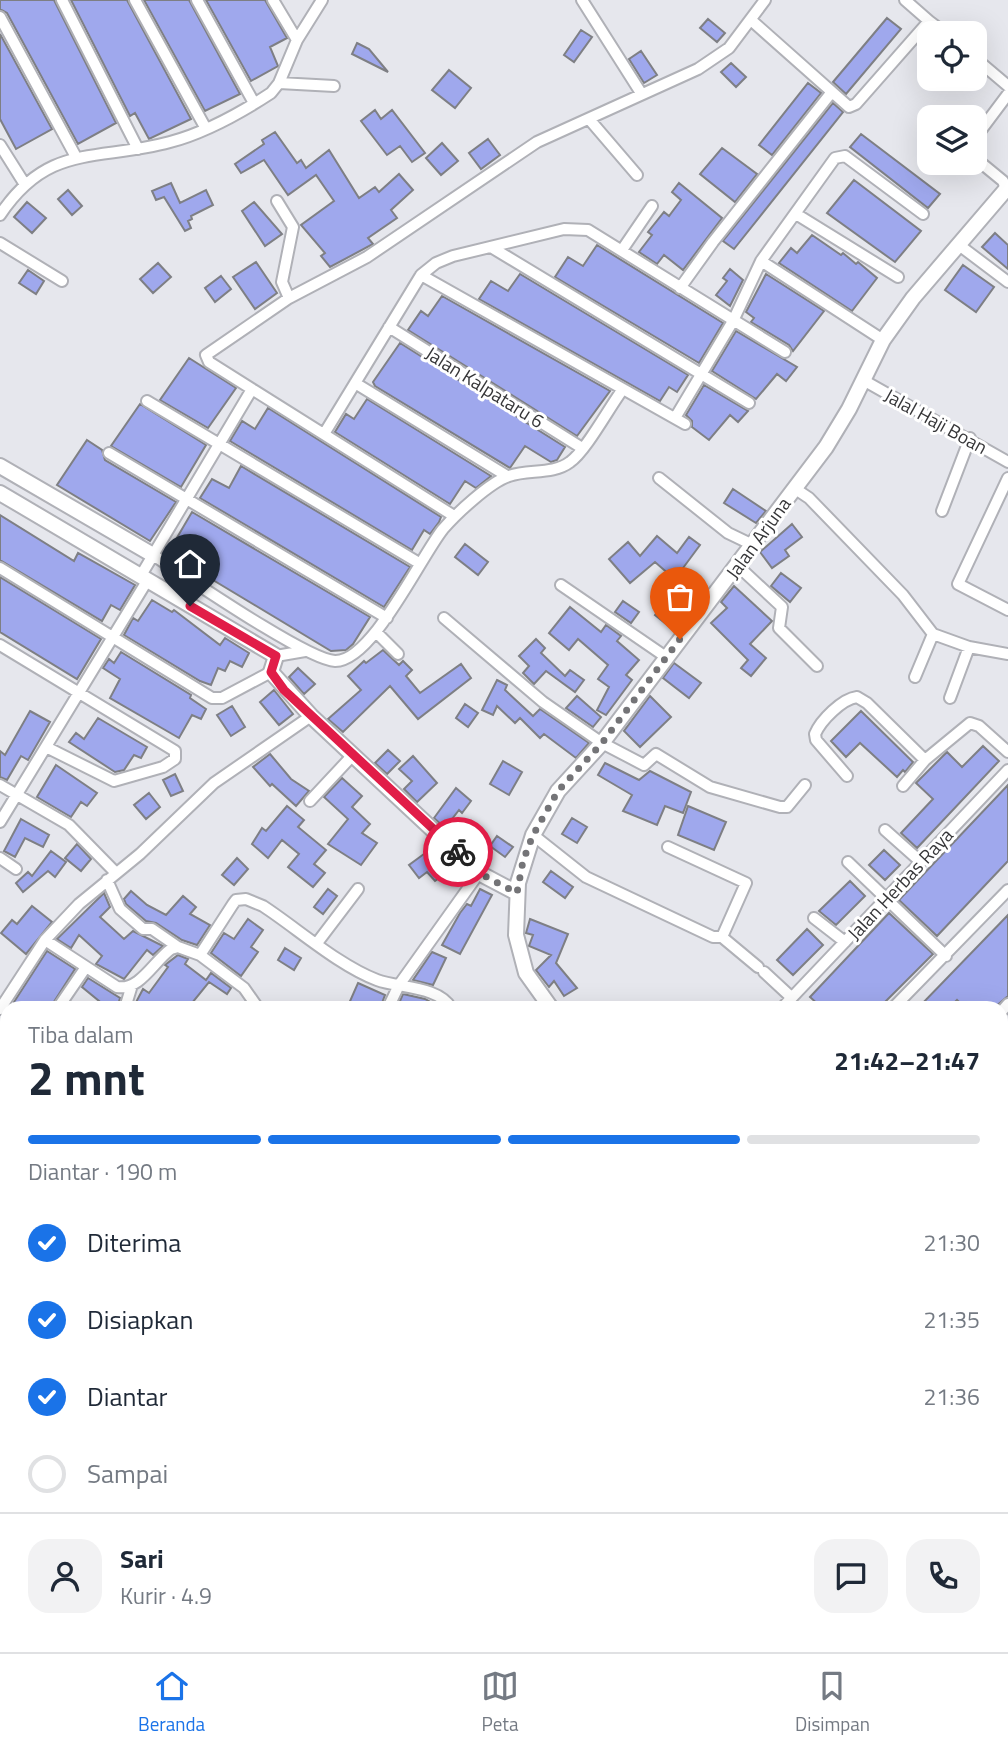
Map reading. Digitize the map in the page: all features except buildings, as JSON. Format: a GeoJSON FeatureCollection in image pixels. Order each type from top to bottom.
{"type":"FeatureCollection","features":[{"type":"Feature","properties":{"kind":"street"},"geometry":{"type":"LineString","coordinates":[[61,0],[138,149]]}},
{"type":"Feature","properties":{"kind":"street"},"geometry":{"type":"LineString","coordinates":[[135,0],[205,127]]}},
{"type":"Feature","properties":{"kind":"street"},"geometry":{"type":"LineString","coordinates":[[197,0],[254,103]]}},
{"type":"Feature","properties":{"kind":"street"},"geometry":{"type":"LineString","coordinates":[[273,0],[297,40]]}},
{"type":"Feature","properties":{"kind":"street"},"geometry":{"type":"LineString","coordinates":[[0,215],[23,183],[76,158],[172,142],[254,103],[279,83],[297,40],[321,0]]}},
{"type":"Feature","properties":{"kind":"street"},"geometry":{"type":"LineString","coordinates":[[582,0],[641,93]]}},
{"type":"Feature","properties":{"kind":"street"},"geometry":{"type":"LineString","coordinates":[[454,516],[209,362],[206,355],[289,298],[367,257],[537,142],[698,69],[729,48],[765,0]]}},
{"type":"Feature","properties":{"kind":"street"},"geometry":{"type":"LineString","coordinates":[[905,0],[929,21]]}},
{"type":"Feature","properties":{"kind":"street"},"geometry":{"type":"LineString","coordinates":[[0,17],[76,158]]}},
{"type":"Feature","properties":{"kind":"street"},"geometry":{"type":"LineString","coordinates":[[751,20],[831,93],[853,107],[917,35]]}},
{"type":"Feature","properties":{"kind":"street"},"geometry":{"type":"LineString","coordinates":[[987,68],[1008,86]]}},
{"type":"Feature","properties":{"kind":"street"},"geometry":{"type":"LineString","coordinates":[[279,83],[334,86]]}},
{"type":"Feature","properties":{"kind":"street"},"geometry":{"type":"LineString","coordinates":[[680,289],[713,242],[831,93]]}},
{"type":"Feature","properties":{"kind":"street"},"geometry":{"type":"LineString","coordinates":[[987,122],[1008,94]]}},
{"type":"Feature","properties":{"kind":"street"},"geometry":{"type":"LineString","coordinates":[[589,119],[637,175]]}},
{"type":"Feature","properties":{"kind":"street"},"geometry":{"type":"LineString","coordinates":[[0,145],[23,183]]}},
{"type":"Feature","properties":{"kind":"street"},"geometry":{"type":"LineString","coordinates":[[421,275],[680,421],[701,373],[733,321],[761,261],[835,158],[845,156],[923,214]]}},
{"type":"Feature","properties":{"kind":"street"},"geometry":{"type":"LineString","coordinates":[[987,168],[1003,181],[1007,188]]}},
{"type":"Feature","properties":{"kind":"street","name":"Jalan Arjuna"},"geometry":{"type":"LineString","coordinates":[[545,1001],[537,991],[520,957],[516,935],[513,887],[533,835],[558,791],[602,743],[666,657],[755,546],[794,488],[826,447],[883,341],[1007,188]]}},
{"type":"Feature","properties":{"kind":"street"},"geometry":{"type":"LineString","coordinates":[[277,201],[293,227],[282,282],[289,298]]}},
{"type":"Feature","properties":{"kind":"street"},"geometry":{"type":"LineString","coordinates":[[622,250],[652,206]]}},
{"type":"Feature","properties":{"kind":"street"},"geometry":{"type":"LineString","coordinates":[[796,214],[898,277]]}},
{"type":"Feature","properties":{"kind":"street"},"geometry":{"type":"LineString","coordinates":[[324,434],[421,275],[436,263],[571,228],[588,230],[785,352]]}},
{"type":"Feature","properties":{"kind":"street"},"geometry":{"type":"LineString","coordinates":[[0,243],[62,281]]}},
{"type":"Feature","properties":{"kind":"street"},"geometry":{"type":"LineString","coordinates":[[959,245],[1008,282]]}},
{"type":"Feature","properties":{"kind":"street"},"geometry":{"type":"LineString","coordinates":[[491,247],[749,403]]}},
{"type":"Feature","properties":{"kind":"street"},"geometry":{"type":"LineString","coordinates":[[761,261],[883,341]]}},
{"type":"Feature","properties":{"kind":"street","name":"Jalan Kalpataru 6"},"geometry":{"type":"LineString","coordinates":[[389,327],[582,447]]}},
{"type":"Feature","properties":{"kind":"street","name":"Jalal Haji Boan"},"geometry":{"type":"LineString","coordinates":[[863,380],[1008,462]]}},
{"type":"Feature","properties":{"kind":"street"},"geometry":{"type":"LineString","coordinates":[[355,383],[507,476]]}},
{"type":"Feature","properties":{"kind":"street"},"geometry":{"type":"LineString","coordinates":[[0,822],[111,637],[144,579],[153,555],[252,389]]}},
{"type":"Feature","properties":{"kind":"street"},"geometry":{"type":"LineString","coordinates":[[0,466],[153,555],[305,650],[325,659],[341,660],[377,633],[419,564],[454,516],[507,476],[559,467],[571,462],[622,389]]}},
{"type":"Feature","properties":{"kind":"street"},"geometry":{"type":"LineString","coordinates":[[147,401],[419,564]]}},
{"type":"Feature","properties":{"kind":"street"},"geometry":{"type":"LineString","coordinates":[[943,511],[970,439]]}},
{"type":"Feature","properties":{"kind":"street"},"geometry":{"type":"LineString","coordinates":[[109,453],[387,618]]}},
{"type":"Feature","properties":{"kind":"street"},"geometry":{"type":"LineString","coordinates":[[659,478],[728,533],[755,546]]}},
{"type":"Feature","properties":{"kind":"street"},"geometry":{"type":"LineString","coordinates":[[1008,478],[958,584],[1008,610]]}},
{"type":"Feature","properties":{"kind":"street"},"geometry":{"type":"LineString","coordinates":[[794,488],[809,498],[903,595],[933,634],[969,647],[1008,654]]}},
{"type":"Feature","properties":{"kind":"street"},"geometry":{"type":"LineString","coordinates":[[0,494],[276,656],[305,650]]}},
{"type":"Feature","properties":{"kind":"street"},"geometry":{"type":"LineString","coordinates":[[738,566],[782,607],[779,628],[817,666]]}},
{"type":"Feature","properties":{"kind":"street"},"geometry":{"type":"LineString","coordinates":[[0,569],[212,698],[222,698],[271,672],[276,656]]}},
{"type":"Feature","properties":{"kind":"street"},"geometry":{"type":"LineString","coordinates":[[561,585],[666,657]]}},
{"type":"Feature","properties":{"kind":"street"},"geometry":{"type":"LineString","coordinates":[[444,618],[543,702],[602,743],[644,765],[656,754],[710,787],[780,807],[787,807],[805,785]]}},
{"type":"Feature","properties":{"kind":"street"},"geometry":{"type":"LineString","coordinates":[[377,633],[398,654]]}},
{"type":"Feature","properties":{"kind":"street"},"geometry":{"type":"LineString","coordinates":[[915,677],[933,634]]}},
{"type":"Feature","properties":{"kind":"street"},"geometry":{"type":"LineString","coordinates":[[0,645],[175,751],[175,759],[163,767],[112,781],[46,747]]}},
{"type":"Feature","properties":{"kind":"street"},"geometry":{"type":"LineString","coordinates":[[950,698],[969,647]]}},
{"type":"Feature","properties":{"kind":"street"},"geometry":{"type":"LineString","coordinates":[[271,672],[352,756],[479,873],[513,887]]}},
{"type":"Feature","properties":{"kind":"street"},"geometry":{"type":"LineString","coordinates":[[847,776],[816,740],[815,734],[817,727],[850,698],[857,697],[867,703],[925,760]]}},
{"type":"Feature","properties":{"kind":"street"},"geometry":{"type":"LineString","coordinates":[[5,1001],[45,940],[112,876],[214,783],[311,716]]}},
{"type":"Feature","properties":{"kind":"street"},"geometry":{"type":"LineString","coordinates":[[903,786],[925,760],[970,723],[979,726],[1008,752]]}},
{"type":"Feature","properties":{"kind":"street"},"geometry":{"type":"LineString","coordinates":[[310,801],[352,756]]}},
{"type":"Feature","properties":{"kind":"street","name":"Jalan Herbas Raya"},"geometry":{"type":"LineString","coordinates":[[788,1001],[1008,770]]}},
{"type":"Feature","properties":{"kind":"street"},"geometry":{"type":"LineString","coordinates":[[0,785],[69,825],[112,876],[120,909],[143,929],[152,929],[178,947],[200,955],[244,988],[253,1001]]}},
{"type":"Feature","properties":{"kind":"street"},"geometry":{"type":"LineString","coordinates":[[885,830],[921,862]]}},
{"type":"Feature","properties":{"kind":"street"},"geometry":{"type":"LineString","coordinates":[[533,835],[586,877],[713,937],[722,937],[791,997]]}},
{"type":"Feature","properties":{"kind":"street"},"geometry":{"type":"LineString","coordinates":[[668,847],[746,883],[722,937]]}},
{"type":"Feature","properties":{"kind":"street"},"geometry":{"type":"LineString","coordinates":[[0,858],[16,869]]}},
{"type":"Feature","properties":{"kind":"street"},"geometry":{"type":"LineString","coordinates":[[848,862],[946,956]]}},
{"type":"Feature","properties":{"kind":"street"},"geometry":{"type":"LineString","coordinates":[[391,1001],[399,985],[479,873]]}},
{"type":"Feature","properties":{"kind":"street"},"geometry":{"type":"LineString","coordinates":[[317,943],[358,889]]}},
{"type":"Feature","properties":{"kind":"street"},"geometry":{"type":"LineString","coordinates":[[900,1001],[1008,890]]}},
{"type":"Feature","properties":{"kind":"street"},"geometry":{"type":"LineString","coordinates":[[200,955],[233,904],[241,898],[263,906],[370,977],[447,1001]]}},
{"type":"Feature","properties":{"kind":"street"},"geometry":{"type":"LineString","coordinates":[[814,919],[845,942]]}},
{"type":"Feature","properties":{"kind":"street"},"geometry":{"type":"LineString","coordinates":[[45,940],[117,987],[132,985]]}},
{"type":"Feature","properties":{"kind":"street"},"geometry":{"type":"LineString","coordinates":[[127,1001],[132,985],[164,953],[178,947]]}},
{"type":"Feature","properties":{"kind":"street"},"geometry":{"type":"LineString","coordinates":[[63,1001],[86,967]]}},
{"type":"Feature","properties":{"kind":"way so far"},"geometry":{"type":"LineString","coordinates":[[458,852],[479,873],[491,881],[505,884],[517,893],[523,861],[533,835],[558,791],[602,743],[680,639]]}},
{"type":"Feature","properties":{"kind":"route"},"geometry":{"type":"LineString","coordinates":[[190,606],[276,656],[271,672],[284,690],[458,852]]}}]}
